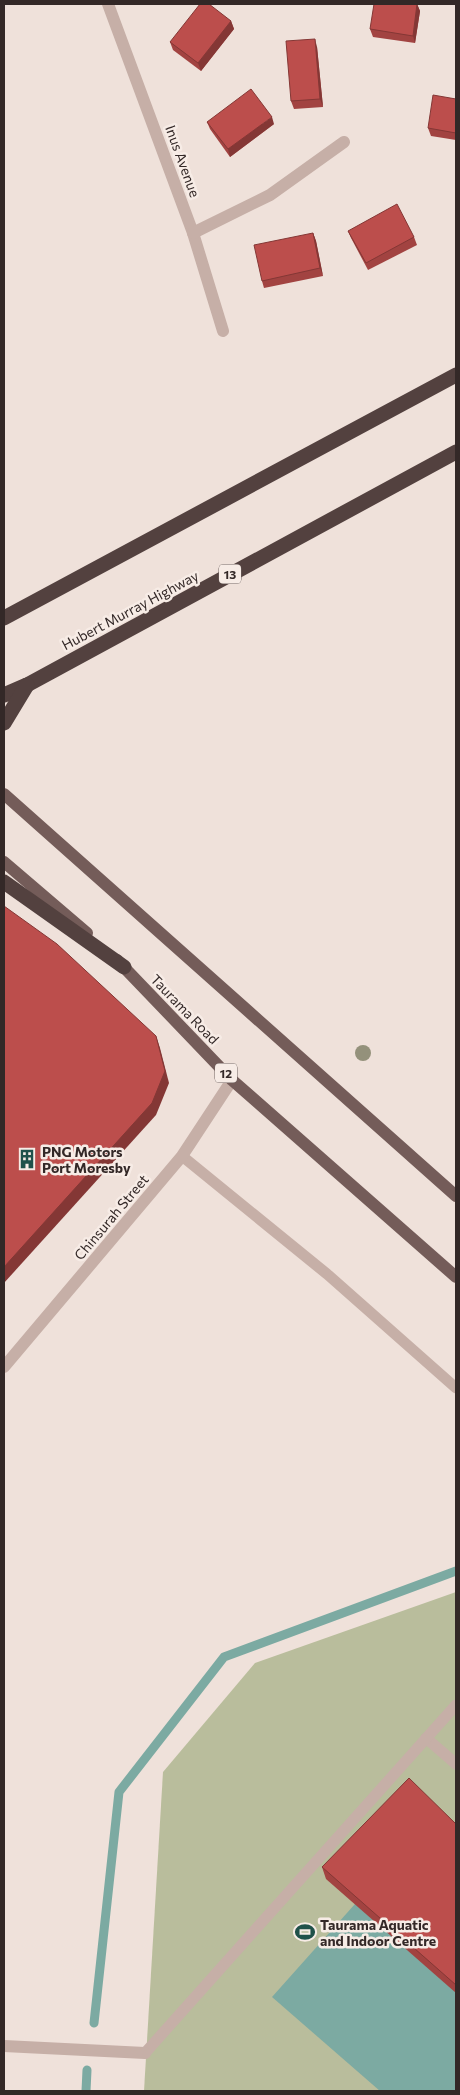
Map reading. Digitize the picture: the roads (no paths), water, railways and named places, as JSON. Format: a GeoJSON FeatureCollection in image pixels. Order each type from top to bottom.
{"type":"FeatureCollection","features":[{"type":"Feature","properties":{"kind":"highway"},"geometry":{"type":"LineString","coordinates":[[4,618],[456,375]]}},
{"type":"Feature","properties":{"kind":"highway","name":"Hubert Murray Highway"},"geometry":{"type":"LineString","coordinates":[[4,695],[26,685],[456,452]]}},
{"type":"Feature","properties":{"kind":"highway"},"geometry":{"type":"LineString","coordinates":[[4,723],[26,685]]}},
{"type":"Feature","properties":{"kind":"highway"},"geometry":{"type":"LineString","coordinates":[[4,882],[124,968]]}},
{"type":"Feature","properties":{"kind":"main road"},"geometry":{"type":"LineString","coordinates":[[4,794],[456,1196]]}},
{"type":"Feature","properties":{"kind":"main road","name":"Taurama Road"},"geometry":{"type":"LineString","coordinates":[[4,862],[124,968],[232,1080],[456,1277]]}},
{"type":"Feature","properties":{"kind":"street","name":"Inus Avenue"},"geometry":{"type":"LineString","coordinates":[[109,4],[193,233],[223,331]]}},
{"type":"Feature","properties":{"kind":"street"},"geometry":{"type":"LineString","coordinates":[[193,233],[270,195],[344,142]]}},
{"type":"Feature","properties":{"kind":"street","name":"Chinsurah Street"},"geometry":{"type":"LineString","coordinates":[[4,1367],[182,1156],[232,1080]]}},
{"type":"Feature","properties":{"kind":"street"},"geometry":{"type":"LineString","coordinates":[[4,2046],[145,2053]]}},
{"type":"Feature","properties":{"kind":"lane"},"geometry":{"type":"LineString","coordinates":[[182,1156],[348,1292],[456,1388]]}},
{"type":"Feature","properties":{"kind":"lane"},"geometry":{"type":"LineString","coordinates":[[145,2053],[456,1705]]}},
{"type":"Feature","properties":{"kind":"lane"},"geometry":{"type":"LineString","coordinates":[[426,1738],[456,1764]]}},
{"type":"Feature","properties":{"kind":"water"},"geometry":{"type":"Polygon","coordinates":[[[388,1867],[456,1927],[456,2091],[380,2091],[272,1997],[388,1867]]]}},
{"type":"Feature","properties":{"kind":"waterway"},"geometry":{"type":"LineString","coordinates":[[94,2023],[119,1792],[224,1657],[456,1571]]}},
{"type":"Feature","properties":{"kind":"waterway"},"geometry":{"type":"LineString","coordinates":[[86,2091],[87,2070]]}},
{"type":"Feature","properties":{"kind":"place","name":"PNG Motors Port Moresby"},"geometry":{"type":"Point","coordinates":[27,1159]}},
{"type":"Feature","properties":{"kind":"place","name":"Taurama Aquatic and Indoor Centre"},"geometry":{"type":"Point","coordinates":[305,1932]}}]}
